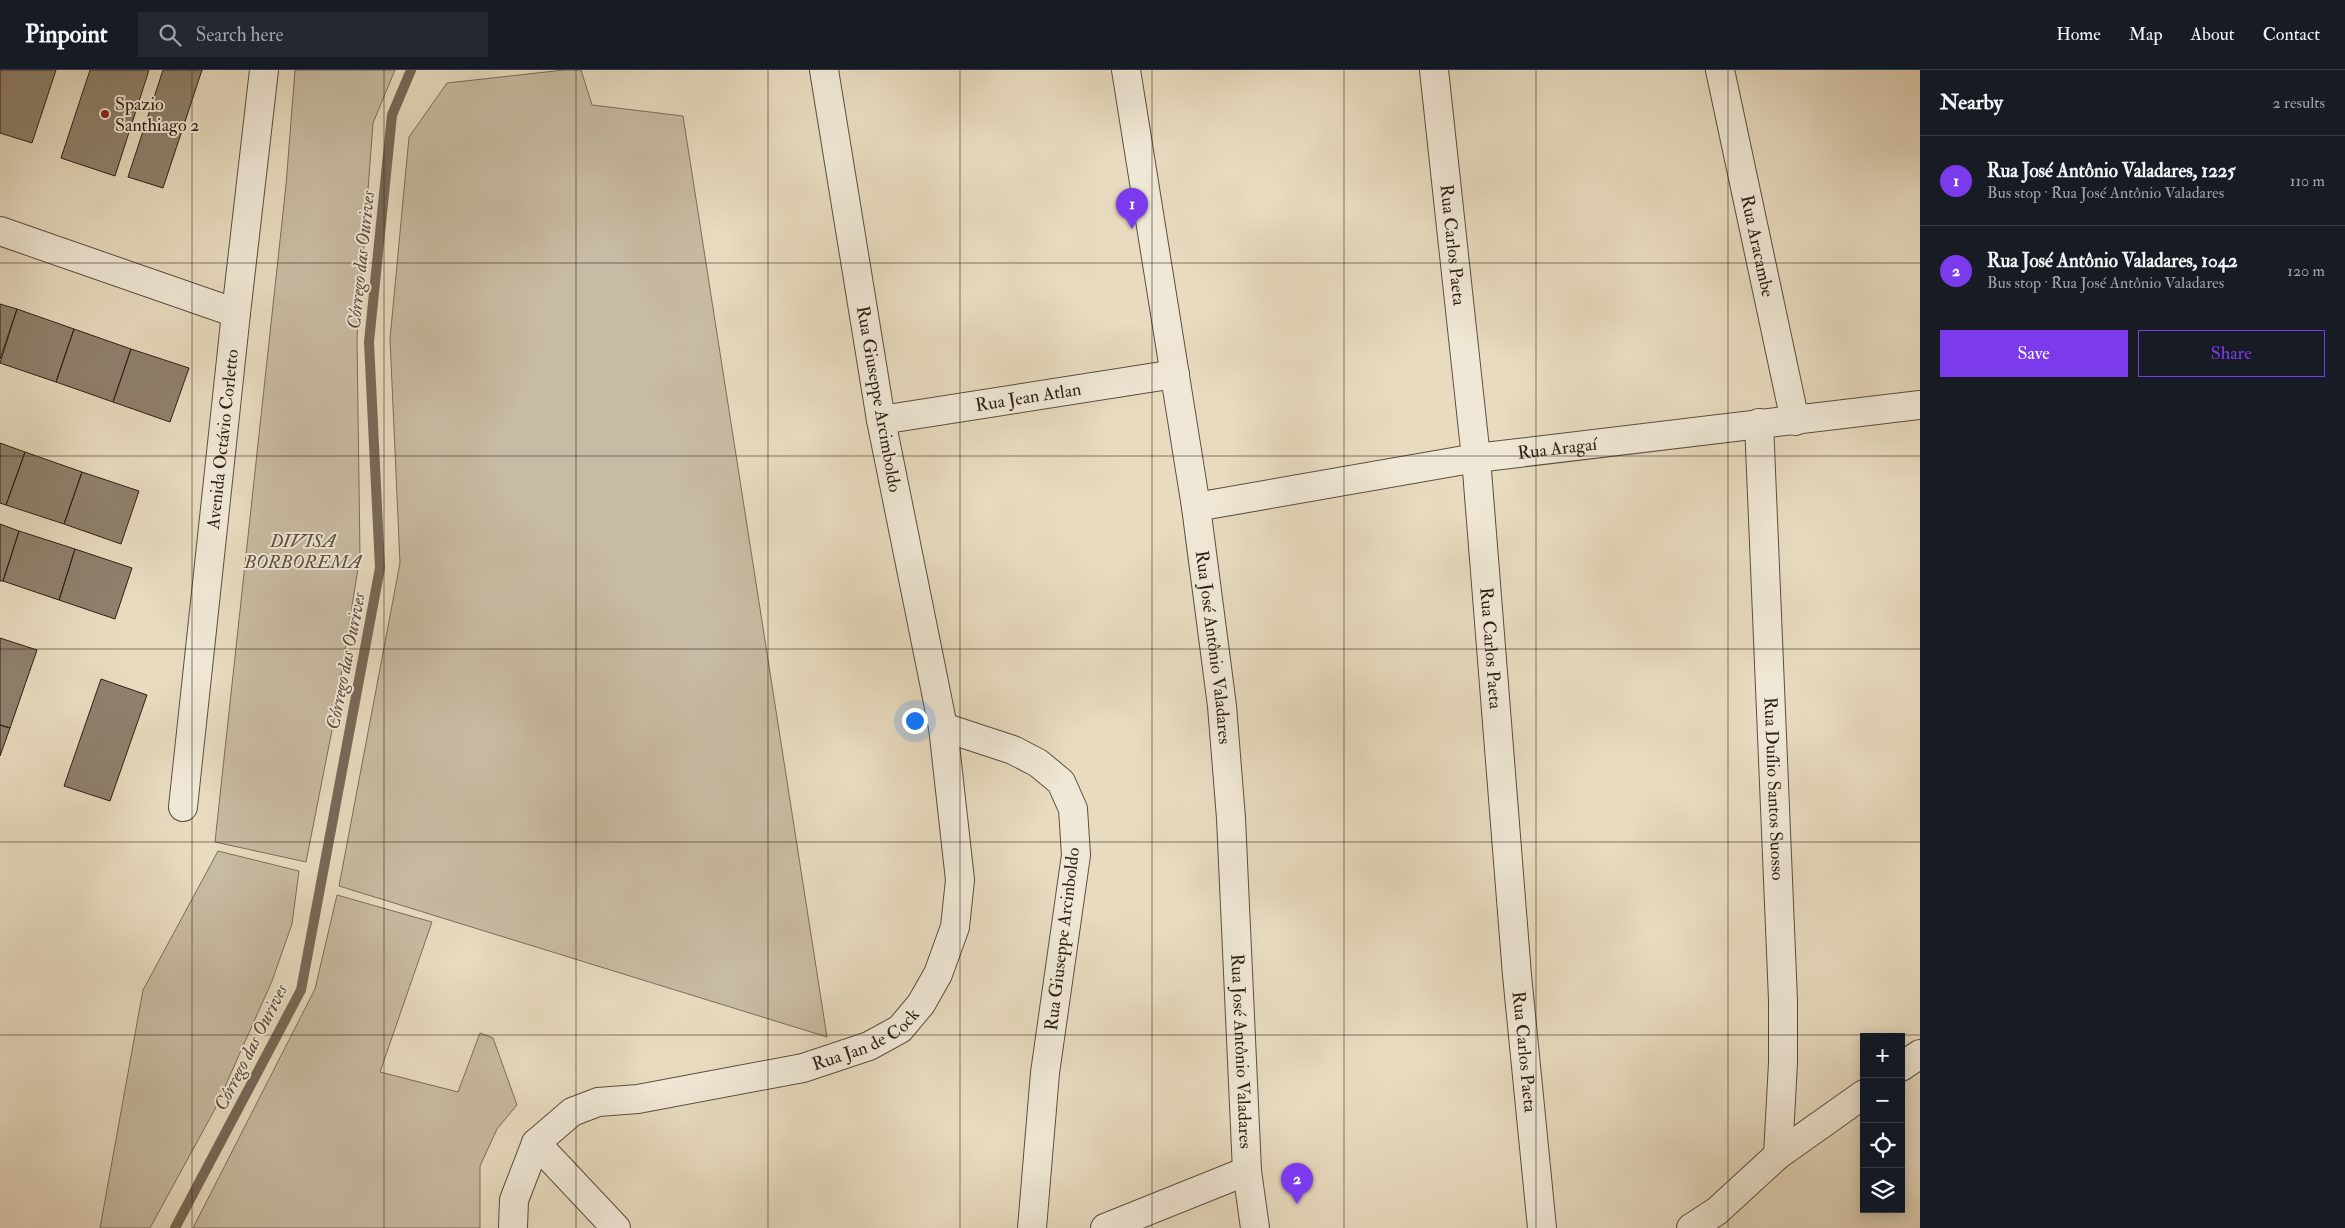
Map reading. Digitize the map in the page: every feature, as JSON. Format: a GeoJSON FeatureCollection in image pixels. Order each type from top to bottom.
{"type":"FeatureCollection","features":[{"type":"Feature","properties":{"kind":"street","name":"Avenida Octávio Corletto"},"geometry":{"type":"LineString","coordinates":[[183,807],[264,70]]}},
{"type":"Feature","properties":{"kind":"street","name":"Rua Giuseppe Arcimboldo"},"geometry":{"type":"LineString","coordinates":[[824,70],[881,420],[944,727]]}},
{"type":"Feature","properties":{"kind":"street","name":"Rua José Antônio Valadares"},"geometry":{"type":"LineString","coordinates":[[1126,70],[1196,507],[1222,706],[1232,818],[1247,1171],[1255,1228]]}},
{"type":"Feature","properties":{"kind":"street","name":"Rua Carlos Paeta"},"geometry":{"type":"LineString","coordinates":[[1434,70],[1476,458],[1517,974],[1542,1228]]}},
{"type":"Feature","properties":{"kind":"street","name":"Rua Aracambe"},"geometry":{"type":"LineString","coordinates":[[1720,70],[1795,421]]}},
{"type":"Feature","properties":{"kind":"street"},"geometry":{"type":"LineString","coordinates":[[0,231],[236,313]]}},
{"type":"Feature","properties":{"kind":"street","name":"Rua Jean Atlan"},"geometry":{"type":"LineString","coordinates":[[881,420],[1175,374]]}},
{"type":"Feature","properties":{"kind":"street","name":"Rua Aragaí"},"geometry":{"type":"LineString","coordinates":[[1196,507],[1476,458],[1920,405]]}},
{"type":"Feature","properties":{"kind":"street","name":"Rua Duílio Santos Suosso"},"geometry":{"type":"LineString","coordinates":[[1760,424],[1783,1000],[1783,1064],[1778,1155]]}},
{"type":"Feature","properties":{"kind":"street","name":"Rua Jan de Cock"},"geometry":{"type":"LineString","coordinates":[[536,1143],[572,1112],[598,1102],[638,1099],[803,1068],[869,1046],[900,1029],[921,1004],[938,974],[955,927],[960,880],[944,727]]}},
{"type":"Feature","properties":{"kind":"street","name":"Rua Giuseppe Arcinboldo"},"geometry":{"type":"LineString","coordinates":[[944,727],[1013,750],[1038,763],[1061,782],[1073,809],[1076,855],[1045,1073],[1032,1228]]}},
{"type":"Feature","properties":{"kind":"street"},"geometry":{"type":"LineString","coordinates":[[1905,1064],[1920,1054]]}},
{"type":"Feature","properties":{"kind":"street"},"geometry":{"type":"LineString","coordinates":[[1691,1228],[1717,1211],[1778,1155],[1860,1097]]}},
{"type":"Feature","properties":{"kind":"street"},"geometry":{"type":"LineString","coordinates":[[513,1228],[514,1200],[536,1143],[616,1228]]}},
{"type":"Feature","properties":{"kind":"street"},"geometry":{"type":"LineString","coordinates":[[1105,1228],[1247,1171]]}},
{"type":"Feature","properties":{"kind":"green space","name":"DIVISA BORBOREMA"},"geometry":{"type":"Polygon","coordinates":[[[295,70],[395,70],[373,123],[357,338],[360,556],[334,720],[306,862],[215,842],[286,185],[295,70]]]}},
{"type":"Feature","properties":{"kind":"green space"},"geometry":{"type":"Polygon","coordinates":[[[564,70],[581,70],[592,105],[683,116],[827,1037],[339,886],[400,563],[390,339],[409,137],[447,83],[564,70]]]}},
{"type":"Feature","properties":{"kind":"green space"},"geometry":{"type":"Polygon","coordinates":[[[218,851],[299,871],[292,924],[272,981],[215,1109],[150,1228],[100,1228],[143,990],[218,851]]]}},
{"type":"Feature","properties":{"kind":"green space"},"geometry":{"type":"Polygon","coordinates":[[[337,895],[432,922],[380,1072],[458,1092],[480,1033],[493,1038],[517,1105],[497,1129],[480,1166],[480,1228],[193,1228],[315,989],[337,895]]]}},
{"type":"Feature","properties":{"kind":"building"},"geometry":{"type":"Polygon","coordinates":[[[0,70],[56,70],[32,143],[0,133],[0,70]]]}},
{"type":"Feature","properties":{"kind":"building","name":"Spazio Santhiago 2"},"geometry":{"type":"Polygon","coordinates":[[[90,70],[149,70],[115,176],[61,158],[90,70]]]}},
{"type":"Feature","properties":{"kind":"building"},"geometry":{"type":"Polygon","coordinates":[[[163,70],[202,70],[163,188],[128,177],[163,70]]]}},
{"type":"Feature","properties":{"kind":"building"},"geometry":{"type":"Polygon","coordinates":[[[0,304],[17,309],[0,359],[0,304]]]}},
{"type":"Feature","properties":{"kind":"building"},"geometry":{"type":"Polygon","coordinates":[[[17,309],[74,329],[56,382],[0,363],[17,309]]]}},
{"type":"Feature","properties":{"kind":"building"},"geometry":{"type":"Polygon","coordinates":[[[74,329],[131,349],[113,402],[56,382],[74,329]]]}},
{"type":"Feature","properties":{"kind":"building"},"geometry":{"type":"Polygon","coordinates":[[[131,349],[189,368],[170,422],[113,402],[131,349]]]}},
{"type":"Feature","properties":{"kind":"building"},"geometry":{"type":"Polygon","coordinates":[[[0,443],[25,452],[6,505],[0,503],[0,443]]]}},
{"type":"Feature","properties":{"kind":"building"},"geometry":{"type":"Polygon","coordinates":[[[25,452],[82,472],[64,524],[6,505],[25,452]]]}},
{"type":"Feature","properties":{"kind":"building"},"geometry":{"type":"Polygon","coordinates":[[[82,472],[139,491],[121,544],[64,524],[82,472]]]}},
{"type":"Feature","properties":{"kind":"building"},"geometry":{"type":"Polygon","coordinates":[[[0,524],[19,531],[3,581],[0,581],[0,524]]]}},
{"type":"Feature","properties":{"kind":"building"},"geometry":{"type":"Polygon","coordinates":[[[19,531],[75,549],[59,600],[3,581],[19,531]]]}},
{"type":"Feature","properties":{"kind":"building"},"geometry":{"type":"Polygon","coordinates":[[[75,549],[132,568],[115,619],[59,600],[75,549]]]}},
{"type":"Feature","properties":{"kind":"building"},"geometry":{"type":"Polygon","coordinates":[[[0,638],[37,650],[10,728],[0,725],[0,638]]]}},
{"type":"Feature","properties":{"kind":"building"},"geometry":{"type":"Polygon","coordinates":[[[101,679],[147,695],[110,801],[64,786],[101,679]]]}},
{"type":"Feature","properties":{"kind":"building"},"geometry":{"type":"Polygon","coordinates":[[[0,725],[10,728],[0,756],[0,725]]]}},
{"type":"Feature","properties":{"kind":"waterway","name":"Córrego das Ourives"},"geometry":{"type":"LineString","coordinates":[[175,1228],[301,990],[380,568],[369,342],[392,115],[411,70]]}},
{"type":"Feature","properties":{"kind":"place","name":"Spazio Santhiago 2"},"geometry":{"type":"Point","coordinates":[105,114]}},
{"type":"Feature","properties":{"kind":"place","name":"Rua José Antônio Valadares, 1225"},"geometry":{"type":"Point","coordinates":[1132,229]}},
{"type":"Feature","properties":{"kind":"place","name":"Rua José Antônio Valadares, 1042"},"geometry":{"type":"Point","coordinates":[1297,1204]}}]}
